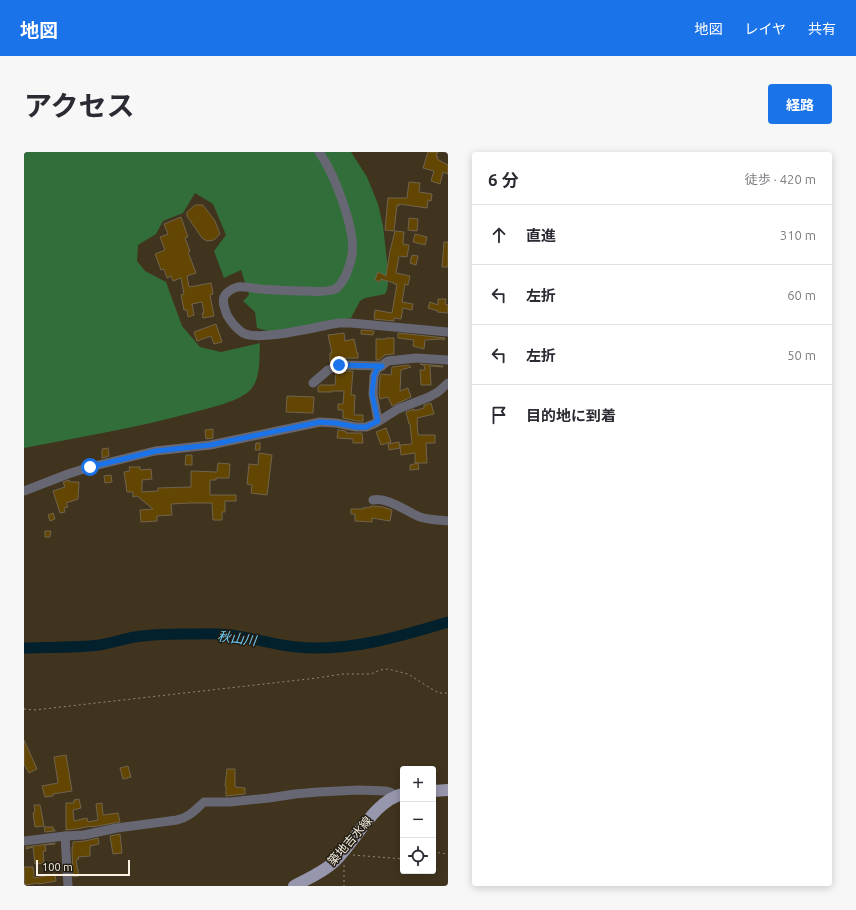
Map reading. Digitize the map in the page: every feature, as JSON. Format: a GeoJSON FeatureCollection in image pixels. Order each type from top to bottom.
{"type":"FeatureCollection","features":[{"type":"Feature","properties":{"kind":"main road"},"geometry":{"type":"LineString","coordinates":[[436,791],[448,790]]}},
{"type":"Feature","properties":{"kind":"main road","name":"築地吉水線"},"geometry":{"type":"LineString","coordinates":[[294,886],[318,874],[329,866],[341,855],[380,807],[388,800],[399,795]]}},
{"type":"Feature","properties":{"kind":"street"},"geometry":{"type":"LineString","coordinates":[[319,152],[334,180],[350,228],[352,255],[349,268],[342,282],[336,289],[329,291],[276,290],[239,287],[233,289],[225,295],[223,300],[227,313],[232,322],[244,333],[256,336],[273,335],[339,323],[448,332]]}},
{"type":"Feature","properties":{"kind":"street"},"geometry":{"type":"LineString","coordinates":[[378,421],[372,394],[374,376],[377,369],[388,361],[416,358],[448,360]]}},
{"type":"Feature","properties":{"kind":"street"},"geometry":{"type":"LineString","coordinates":[[313,383],[328,370],[339,365],[382,366]]}},
{"type":"Feature","properties":{"kind":"street"},"geometry":{"type":"LineString","coordinates":[[24,491],[90,467],[156,451],[210,445],[320,422],[366,427],[398,409],[429,397],[438,392],[448,383]]}},
{"type":"Feature","properties":{"kind":"street"},"geometry":{"type":"LineString","coordinates":[[373,500],[378,499],[421,517],[448,521]]}},
{"type":"Feature","properties":{"kind":"street"},"geometry":{"type":"LineString","coordinates":[[24,841],[84,835],[117,828],[177,820],[193,813],[204,802],[230,802],[295,794],[352,790],[386,791],[399,795]]}},
{"type":"Feature","properties":{"kind":"street"},"geometry":{"type":"LineString","coordinates":[[65,836],[68,886]]}},
{"type":"Feature","properties":{"kind":"path"},"geometry":{"type":"LineString","coordinates":[[24,709],[34,710],[62,707],[342,674],[371,674],[380,670],[388,669],[408,674],[439,693],[448,693]]}},
{"type":"Feature","properties":{"kind":"path"},"geometry":{"type":"LineString","coordinates":[[436,852],[448,854]]}},
{"type":"Feature","properties":{"kind":"path"},"geometry":{"type":"LineString","coordinates":[[341,855],[400,859]]}},
{"type":"Feature","properties":{"kind":"path"},"geometry":{"type":"LineString","coordinates":[[341,855],[344,861],[344,886]]}},
{"type":"Feature","properties":{"kind":"green space"},"geometry":{"type":"Polygon","coordinates":[[[24,152],[351,152],[367,177],[378,204],[383,226],[387,261],[387,290],[385,294],[365,298],[360,301],[351,318],[272,332],[257,328],[255,312],[243,301],[249,295],[241,270],[224,278],[214,251],[226,235],[213,204],[195,193],[183,213],[163,221],[156,234],[138,245],[137,261],[145,271],[166,282],[182,326],[200,347],[221,352],[260,343],[257,378],[252,388],[240,397],[215,407],[129,428],[24,448],[24,152]]]}},
{"type":"Feature","properties":{"kind":"building"},"geometry":{"type":"Polygon","coordinates":[[[428,152],[438,152],[436,156],[438,157],[437,159],[448,165],[448,174],[443,172],[440,184],[431,181],[434,171],[423,168],[428,152]]]}},
{"type":"Feature","properties":{"kind":"building"},"geometry":{"type":"Polygon","coordinates":[[[409,182],[420,183],[419,192],[432,194],[431,201],[428,200],[427,208],[397,205],[394,231],[385,230],[388,198],[407,198],[409,182]]]}},
{"type":"Feature","properties":{"kind":"building"},"geometry":{"type":"Polygon","coordinates":[[[195,205],[203,205],[215,221],[220,234],[214,240],[207,241],[202,238],[187,216],[187,212],[195,205]]]}},
{"type":"Feature","properties":{"kind":"building"},"geometry":{"type":"Polygon","coordinates":[[[181,217],[188,237],[185,238],[190,251],[188,252],[196,273],[187,276],[189,287],[211,283],[213,294],[210,295],[214,316],[203,318],[202,313],[204,313],[202,302],[192,304],[194,315],[188,317],[187,310],[184,310],[181,295],[184,294],[181,278],[173,281],[171,276],[167,278],[164,269],[161,270],[155,254],[165,250],[160,237],[168,234],[164,224],[181,217]]]}},
{"type":"Feature","properties":{"kind":"building"},"geometry":{"type":"Polygon","coordinates":[[[409,218],[418,219],[417,231],[408,230],[409,218]]]}},
{"type":"Feature","properties":{"kind":"building"},"geometry":{"type":"Polygon","coordinates":[[[395,231],[404,232],[403,244],[409,245],[407,257],[399,256],[396,273],[410,276],[408,285],[405,284],[402,302],[413,304],[412,310],[403,308],[401,319],[394,318],[394,321],[374,319],[375,310],[392,313],[397,284],[381,279],[380,282],[375,280],[378,272],[386,276],[395,231]]]}},
{"type":"Feature","properties":{"kind":"building"},"geometry":{"type":"Polygon","coordinates":[[[415,234],[427,237],[425,245],[413,242],[415,234]]]}},
{"type":"Feature","properties":{"kind":"building"},"geometry":{"type":"Polygon","coordinates":[[[444,242],[448,242],[448,267],[442,267],[444,242]]]}},
{"type":"Feature","properties":{"kind":"building"},"geometry":{"type":"Polygon","coordinates":[[[412,255],[418,256],[416,265],[410,263],[412,255]]]}},
{"type":"Feature","properties":{"kind":"building"},"geometry":{"type":"Polygon","coordinates":[[[438,299],[446,299],[445,304],[448,305],[448,313],[437,312],[438,311],[428,308],[430,302],[438,305],[438,299]]]}},
{"type":"Feature","properties":{"kind":"building"},"geometry":{"type":"Polygon","coordinates":[[[216,324],[222,342],[214,344],[211,336],[197,341],[194,332],[216,324]]]}},
{"type":"Feature","properties":{"kind":"building"},"geometry":{"type":"Polygon","coordinates":[[[361,330],[374,331],[373,335],[361,334],[361,330]]]}},
{"type":"Feature","properties":{"kind":"building"},"geometry":{"type":"Polygon","coordinates":[[[344,333],[345,341],[354,339],[358,358],[341,358],[330,362],[330,353],[332,353],[328,335],[344,333]]]}},
{"type":"Feature","properties":{"kind":"building"},"geometry":{"type":"Polygon","coordinates":[[[398,333],[445,338],[444,340],[425,340],[424,349],[413,346],[414,340],[398,338],[398,333]]]}},
{"type":"Feature","properties":{"kind":"building"},"geometry":{"type":"Polygon","coordinates":[[[394,338],[394,354],[384,355],[379,360],[376,360],[376,339],[394,338]]]}},
{"type":"Feature","properties":{"kind":"building"},"geometry":{"type":"Polygon","coordinates":[[[420,364],[443,366],[430,366],[431,385],[421,385],[420,370],[425,370],[424,365],[420,364]]]}},
{"type":"Feature","properties":{"kind":"building"},"geometry":{"type":"Polygon","coordinates":[[[408,365],[411,367],[401,370],[400,391],[408,388],[411,397],[392,406],[388,397],[380,399],[381,374],[391,375],[392,367],[408,365]]]}},
{"type":"Feature","properties":{"kind":"building"},"geometry":{"type":"Polygon","coordinates":[[[340,371],[353,371],[351,395],[355,395],[354,415],[363,415],[363,421],[343,418],[343,410],[338,410],[338,404],[343,404],[344,391],[318,392],[318,387],[320,385],[335,385],[336,373],[340,371]]]}},
{"type":"Feature","properties":{"kind":"building"},"geometry":{"type":"Polygon","coordinates":[[[287,396],[314,397],[313,413],[286,412],[287,396]]]}},
{"type":"Feature","properties":{"kind":"building"},"geometry":{"type":"Polygon","coordinates":[[[431,403],[434,414],[417,418],[418,435],[435,435],[435,443],[426,443],[427,463],[415,463],[415,453],[401,455],[400,445],[412,444],[410,424],[406,412],[424,408],[424,405],[431,403]]]}},
{"type":"Feature","properties":{"kind":"building"},"geometry":{"type":"Polygon","coordinates":[[[386,428],[391,442],[381,445],[376,432],[386,428]]]}},
{"type":"Feature","properties":{"kind":"building"},"geometry":{"type":"Polygon","coordinates":[[[213,429],[213,438],[206,439],[205,430],[213,429]]]}},
{"type":"Feature","properties":{"kind":"building"},"geometry":{"type":"Polygon","coordinates":[[[338,430],[346,431],[346,433],[362,433],[363,443],[353,443],[353,439],[337,438],[338,430]]]}},
{"type":"Feature","properties":{"kind":"building"},"geometry":{"type":"Polygon","coordinates":[[[399,442],[400,448],[389,450],[388,444],[399,442]]]}},
{"type":"Feature","properties":{"kind":"building"},"geometry":{"type":"Polygon","coordinates":[[[256,443],[260,443],[260,450],[255,450],[256,443]]]}},
{"type":"Feature","properties":{"kind":"building"},"geometry":{"type":"Polygon","coordinates":[[[108,448],[109,456],[102,458],[102,449],[108,448]]]}},
{"type":"Feature","properties":{"kind":"building"},"geometry":{"type":"Polygon","coordinates":[[[259,453],[272,455],[267,495],[251,493],[252,485],[247,484],[249,464],[258,465],[259,453]]]}},
{"type":"Feature","properties":{"kind":"building"},"geometry":{"type":"Polygon","coordinates":[[[186,455],[192,455],[192,465],[185,465],[186,455]]]}},
{"type":"Feature","properties":{"kind":"building"},"geometry":{"type":"Polygon","coordinates":[[[218,463],[230,464],[229,478],[216,478],[216,480],[210,480],[210,495],[236,495],[236,501],[225,501],[225,512],[222,512],[222,520],[213,520],[212,503],[190,503],[171,504],[172,515],[157,516],[157,521],[141,522],[140,510],[153,509],[137,496],[133,497],[133,492],[127,492],[124,472],[130,471],[129,467],[140,467],[140,470],[151,469],[152,479],[142,480],[142,492],[158,491],[158,488],[191,487],[191,471],[217,472],[218,463]]]}},
{"type":"Feature","properties":{"kind":"building"},"geometry":{"type":"Polygon","coordinates":[[[418,463],[419,469],[410,470],[410,465],[418,463]]]}},
{"type":"Feature","properties":{"kind":"building"},"geometry":{"type":"Polygon","coordinates":[[[111,475],[112,482],[105,483],[104,476],[111,475]]]}},
{"type":"Feature","properties":{"kind":"building"},"geometry":{"type":"Polygon","coordinates":[[[69,480],[70,482],[79,482],[78,499],[66,503],[68,507],[64,508],[65,512],[60,513],[53,491],[65,487],[63,482],[69,480]]]}},
{"type":"Feature","properties":{"kind":"building"},"geometry":{"type":"Polygon","coordinates":[[[371,506],[383,507],[392,510],[390,521],[372,518],[372,522],[355,521],[355,514],[351,514],[351,509],[363,509],[371,506]]]}},
{"type":"Feature","properties":{"kind":"building"},"geometry":{"type":"Polygon","coordinates":[[[53,513],[55,519],[50,521],[48,515],[53,513]]]}},
{"type":"Feature","properties":{"kind":"building"},"geometry":{"type":"Polygon","coordinates":[[[45,531],[51,531],[50,537],[45,537],[45,531]]]}},
{"type":"Feature","properties":{"kind":"building"},"geometry":{"type":"Polygon","coordinates":[[[24,740],[37,769],[29,773],[24,764],[24,740]]]}},
{"type":"Feature","properties":{"kind":"building"},"geometry":{"type":"Polygon","coordinates":[[[66,755],[72,791],[45,797],[42,786],[58,783],[54,757],[66,755]]]}},
{"type":"Feature","properties":{"kind":"building"},"geometry":{"type":"Polygon","coordinates":[[[128,766],[131,777],[123,779],[120,768],[128,766]]]}},
{"type":"Feature","properties":{"kind":"building"},"geometry":{"type":"Polygon","coordinates":[[[227,769],[235,769],[235,787],[245,788],[245,794],[226,796],[225,786],[227,769]]]}},
{"type":"Feature","properties":{"kind":"building"},"geometry":{"type":"Polygon","coordinates":[[[79,799],[81,808],[73,810],[74,821],[87,818],[88,822],[98,820],[96,804],[102,803],[103,815],[118,813],[120,822],[66,830],[66,803],[74,803],[74,800],[79,799]]]}},
{"type":"Feature","properties":{"kind":"building"},"geometry":{"type":"Polygon","coordinates":[[[34,805],[40,805],[44,826],[35,827],[33,813],[35,812],[34,805]]]}},
{"type":"Feature","properties":{"kind":"building"},"geometry":{"type":"Polygon","coordinates":[[[44,827],[53,827],[53,830],[55,831],[45,832],[44,827]]]}},
{"type":"Feature","properties":{"kind":"building"},"geometry":{"type":"Polygon","coordinates":[[[120,834],[122,853],[113,854],[110,836],[120,834]]]}},
{"type":"Feature","properties":{"kind":"building"},"geometry":{"type":"Polygon","coordinates":[[[98,838],[99,844],[90,846],[90,856],[78,857],[79,859],[76,860],[79,876],[73,877],[73,842],[98,838]]]}},
{"type":"Feature","properties":{"kind":"building"},"geometry":{"type":"Polygon","coordinates":[[[55,843],[45,845],[46,851],[43,851],[44,863],[35,864],[33,847],[26,849],[26,847],[55,843]]]}},
{"type":"Feature","properties":{"kind":"building"},"geometry":{"type":"Polygon","coordinates":[[[24,867],[33,867],[34,878],[55,874],[56,881],[25,885],[24,867]]]}},
{"type":"Feature","properties":{"kind":"waterway","name":"秋山川"},"geometry":{"type":"LineString","coordinates":[[24,648],[99,645],[135,637],[167,634],[220,634],[297,647],[335,647],[392,638],[448,622]]}},
{"type":"Feature","properties":{"kind":"route"},"geometry":{"type":"LineString","coordinates":[[90,467],[156,451],[210,445],[320,422],[366,427],[378,421],[372,394],[374,376],[377,369],[382,366],[339,365]]}}]}
